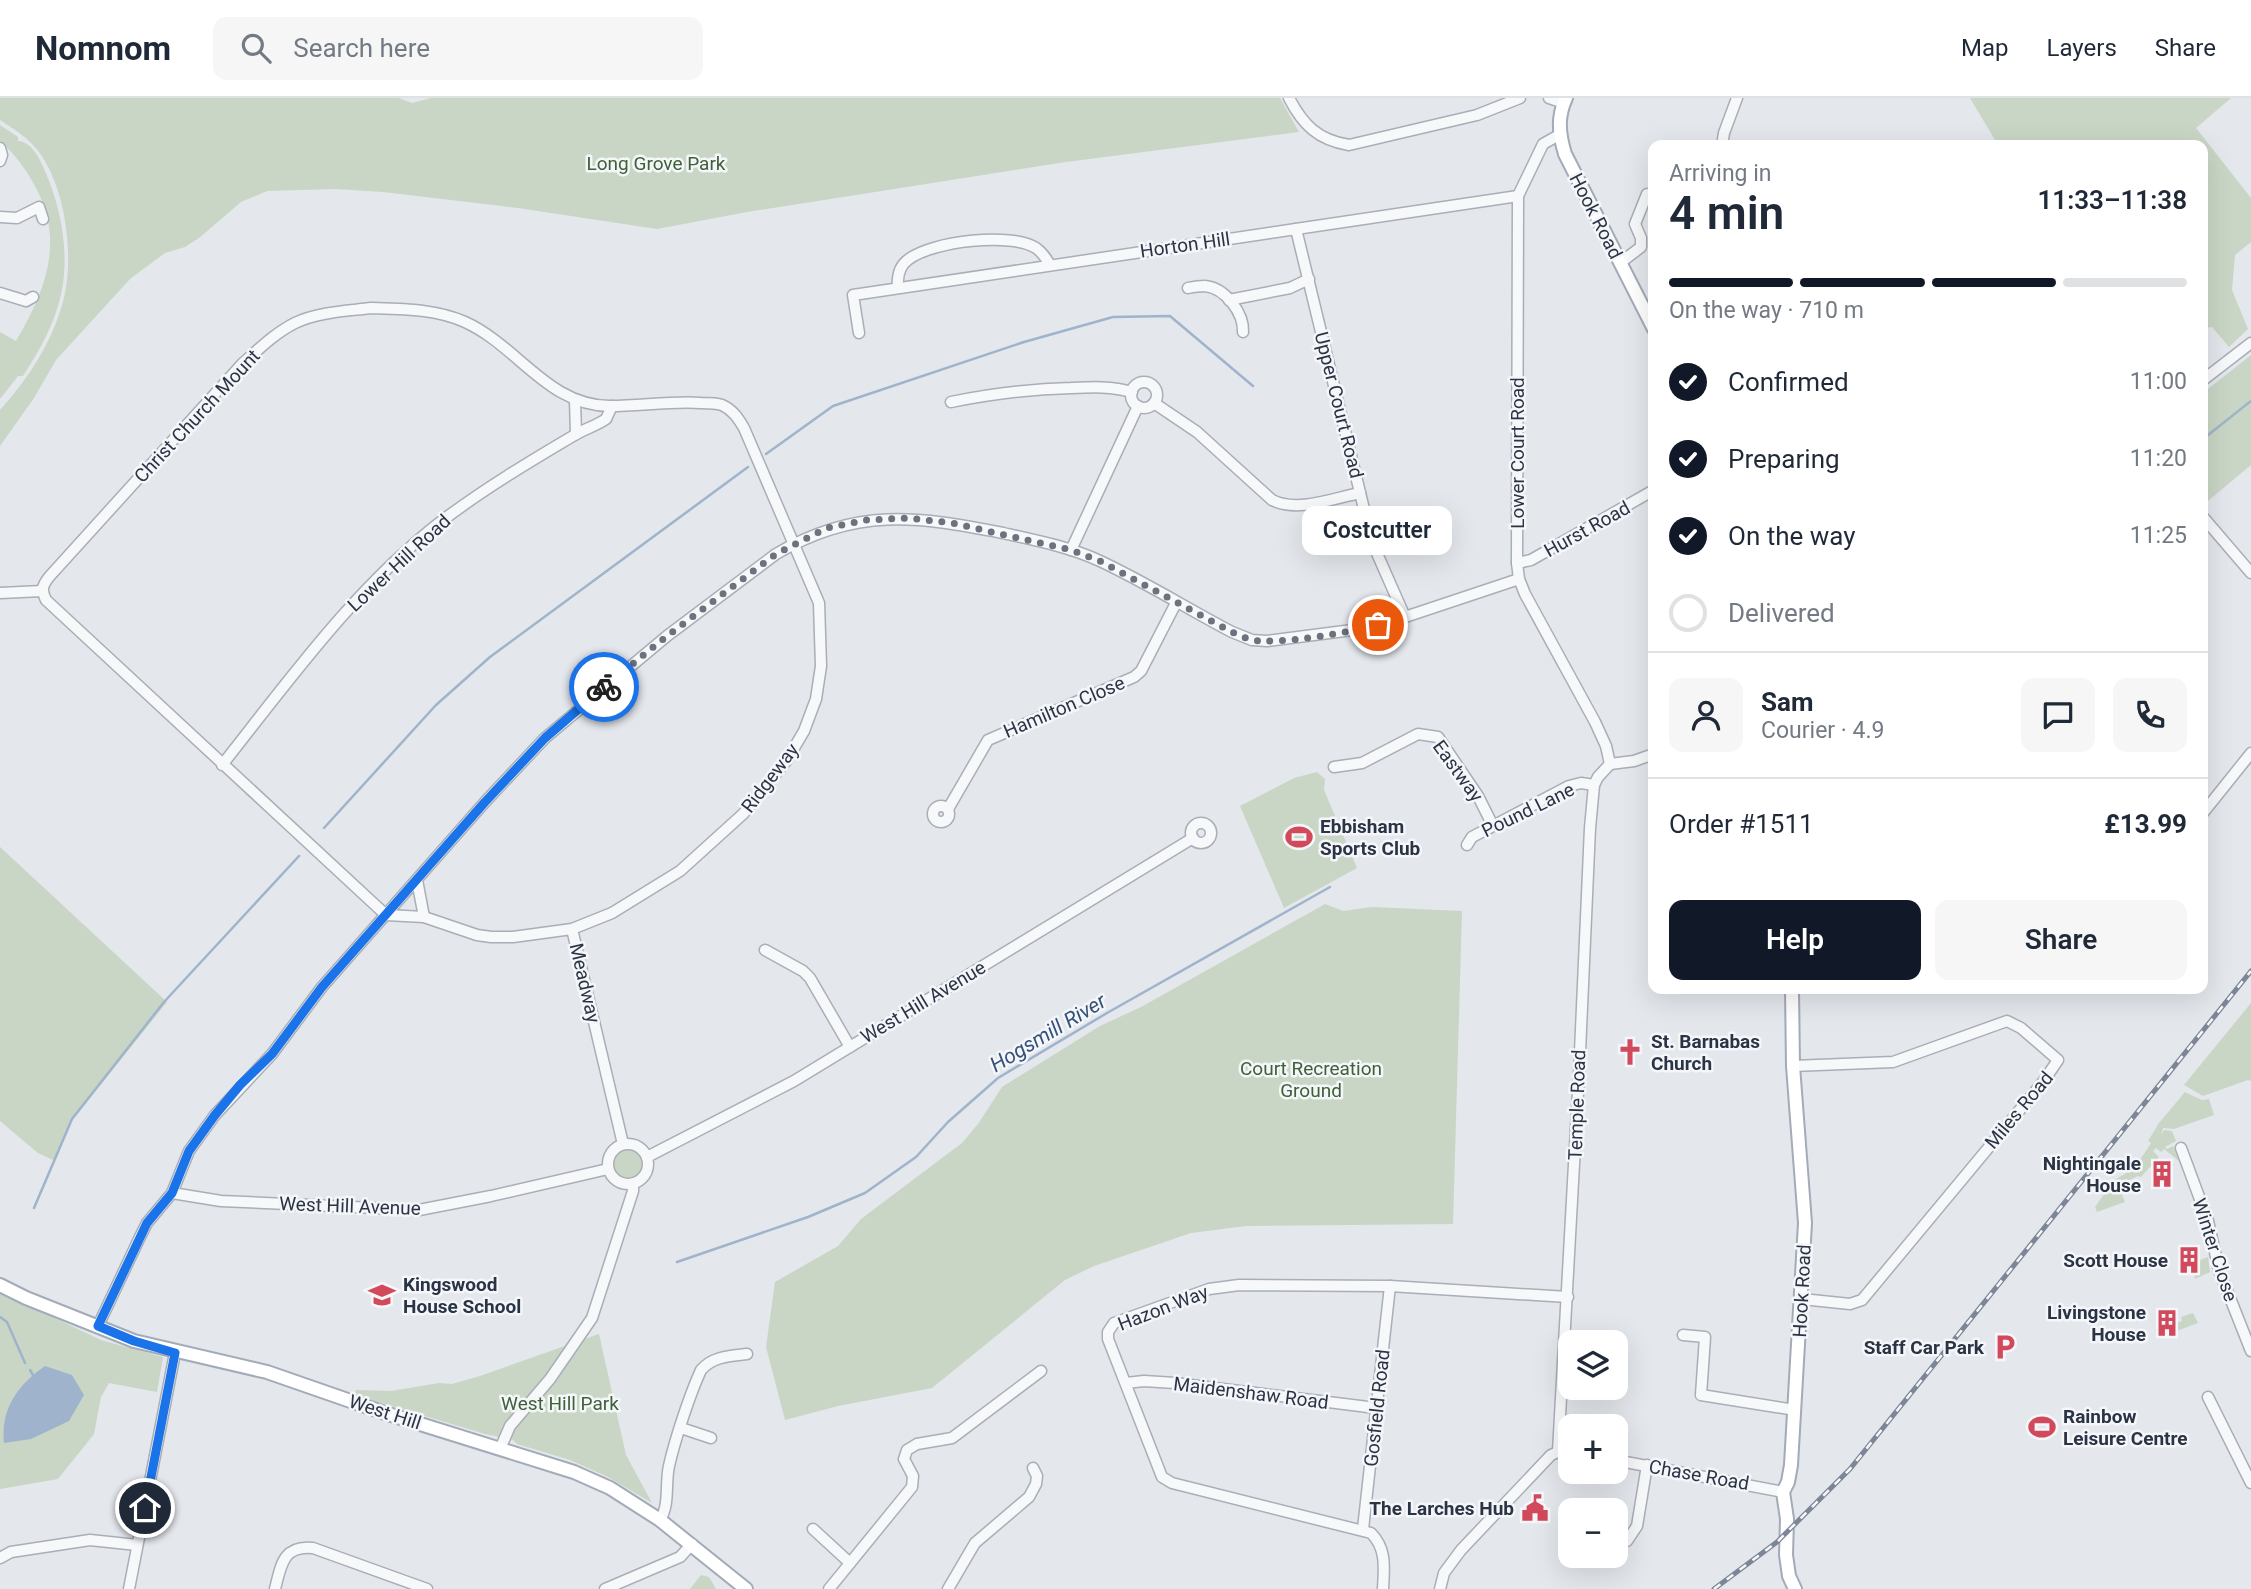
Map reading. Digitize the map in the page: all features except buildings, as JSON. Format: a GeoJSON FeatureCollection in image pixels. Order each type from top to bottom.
{"type":"FeatureCollection","features":[{"type":"Feature","properties":{"kind":"main road"},"geometry":{"type":"LineString","coordinates":[[1559,135],[1565,100]]}},
{"type":"Feature","properties":{"kind":"main road","name":"Hook Road"},"geometry":{"type":"LineString","coordinates":[[1559,135],[1565,154],[1648,317]]}},
{"type":"Feature","properties":{"kind":"main road","name":"Hook Road"},"geometry":{"type":"LineString","coordinates":[[1792,994],[1793,1066],[1805,1223],[1791,1465],[1783,1492],[1787,1520],[1785,1547],[1789,1576],[1795,1589]]}},
{"type":"Feature","properties":{"kind":"main road","name":"West Hill"},"geometry":{"type":"LineString","coordinates":[[0,1285],[134,1341],[267,1373],[385,1413],[556,1465],[610,1488],[660,1520],[746,1589]]}},
{"type":"Feature","properties":{"kind":"street"},"geometry":{"type":"LineString","coordinates":[[1289,98],[1309,128],[1334,143],[1349,145],[1477,115],[1518,98]]}},
{"type":"Feature","properties":{"kind":"street"},"geometry":{"type":"LineString","coordinates":[[1549,98],[1565,100]]}},
{"type":"Feature","properties":{"kind":"street"},"geometry":{"type":"LineString","coordinates":[[1723,140],[1737,98]]}},
{"type":"Feature","properties":{"kind":"street","name":"Lower Court Road"},"geometry":{"type":"LineString","coordinates":[[1559,135],[1543,144],[1518,197],[1517,563],[1525,594],[1595,722],[1606,746],[1610,764]]}},
{"type":"Feature","properties":{"kind":"street"},"geometry":{"type":"LineString","coordinates":[[0,148],[0,160]]}},
{"type":"Feature","properties":{"kind":"street"},"geometry":{"type":"LineString","coordinates":[[1620,263],[1641,247],[1635,224],[1647,194]]}},
{"type":"Feature","properties":{"kind":"street","name":"Horton Hill"},"geometry":{"type":"LineString","coordinates":[[859,333],[853,295],[1518,197]]}},
{"type":"Feature","properties":{"kind":"street"},"geometry":{"type":"LineString","coordinates":[[0,217],[17,218],[37,203],[43,219]]}},
{"type":"Feature","properties":{"kind":"street","name":"Upper Court Road"},"geometry":{"type":"LineString","coordinates":[[1296,229],[1372,542],[1405,617]]}},
{"type":"Feature","properties":{"kind":"street"},"geometry":{"type":"LineString","coordinates":[[898,287],[900,268],[909,259],[923,252],[979,240],[1024,242],[1045,255],[1050,265]]}},
{"type":"Feature","properties":{"kind":"street"},"geometry":{"type":"LineString","coordinates":[[1229,300],[1290,288],[1309,279]]}},
{"type":"Feature","properties":{"kind":"street"},"geometry":{"type":"LineString","coordinates":[[1188,288],[1213,288],[1229,300],[1242,317],[1243,332]]}},
{"type":"Feature","properties":{"kind":"street"},"geometry":{"type":"LineString","coordinates":[[0,293],[26,301],[33,297]]}},
{"type":"Feature","properties":{"kind":"street","name":"Christ Church Mount"},"geometry":{"type":"LineString","coordinates":[[42,591],[43,584],[242,364],[281,331],[298,321],[371,308],[420,310],[464,322],[484,332],[547,384],[575,400],[612,406],[665,402],[720,404],[734,412],[744,428],[792,544]]}},
{"type":"Feature","properties":{"kind":"street"},"geometry":{"type":"LineString","coordinates":[[2208,376],[2251,343]]}},
{"type":"Feature","properties":{"kind":"street"},"geometry":{"type":"LineString","coordinates":[[1151,382],[1157,397],[1154,403],[1144,408],[1138,407],[1131,400],[1132,392],[1135,386],[1151,382]]}},
{"type":"Feature","properties":{"kind":"street"},"geometry":{"type":"LineString","coordinates":[[951,402],[1040,388],[1111,387],[1132,392]]}},
{"type":"Feature","properties":{"kind":"street"},"geometry":{"type":"LineString","coordinates":[[575,400],[576,434]]}},
{"type":"Feature","properties":{"kind":"street"},"geometry":{"type":"LineString","coordinates":[[1154,403],[1197,432],[1272,500],[1280,504],[1300,505],[1360,493]]}},
{"type":"Feature","properties":{"kind":"street","name":"Lower Hill Road"},"geometry":{"type":"LineString","coordinates":[[222,765],[337,621],[391,566],[443,520],[494,485],[576,434],[606,419],[612,406]]}},
{"type":"Feature","properties":{"kind":"street"},"geometry":{"type":"LineString","coordinates":[[1071,550],[1138,407]]}},
{"type":"Feature","properties":{"kind":"street","name":"Hurst Road"},"geometry":{"type":"LineString","coordinates":[[1517,563],[1531,561],[1648,493]]}},
{"type":"Feature","properties":{"kind":"street"},"geometry":{"type":"LineString","coordinates":[[98,1326],[147,1223],[172,1193],[189,1151],[215,1115],[240,1085],[272,1054],[322,987],[523,760],[565,719],[667,636],[792,544],[827,528],[867,520],[907,518],[952,523],[1071,550],[1100,561],[1232,632],[1252,640],[1267,641],[1347,631],[1405,617],[1519,579]]}},
{"type":"Feature","properties":{"kind":"street"},"geometry":{"type":"LineString","coordinates":[[2208,523],[2251,573]]}},
{"type":"Feature","properties":{"kind":"street","name":"Ridgeway"},"geometry":{"type":"LineString","coordinates":[[572,929],[612,913],[680,871],[743,814],[762,793],[787,761],[804,732],[816,699],[821,666],[821,633],[819,604],[792,544]]}},
{"type":"Feature","properties":{"kind":"street"},"geometry":{"type":"LineString","coordinates":[[0,593],[42,591],[46,600],[386,915]]}},
{"type":"Feature","properties":{"kind":"street","name":"Hamilton Close"},"geometry":{"type":"LineString","coordinates":[[948,809],[988,740],[1134,677],[1141,671],[1176,603]]}},
{"type":"Feature","properties":{"kind":"street","name":"Eastway"},"geometry":{"type":"LineString","coordinates":[[1334,767],[1363,762],[1418,734],[1438,737],[1478,796],[1493,826]]}},
{"type":"Feature","properties":{"kind":"street"},"geometry":{"type":"LineString","coordinates":[[2208,807],[2251,753]]}},
{"type":"Feature","properties":{"kind":"street"},"geometry":{"type":"LineString","coordinates":[[1594,785],[1610,764],[1648,756]]}},
{"type":"Feature","properties":{"kind":"street","name":"Pound Lane"},"geometry":{"type":"LineString","coordinates":[[1467,845],[1472,838],[1569,786],[1581,783],[1594,785]]}},
{"type":"Feature","properties":{"kind":"street","name":"Temple Road"},"geometry":{"type":"LineString","coordinates":[[1560,1414],[1584,929],[1594,785]]}},
{"type":"Feature","properties":{"kind":"street","name":"West Hill Avenue"},"geometry":{"type":"LineString","coordinates":[[647,1157],[781,1088],[1193,838]]}},
{"type":"Feature","properties":{"kind":"street"},"geometry":{"type":"LineString","coordinates":[[417,880],[424,917]]}},
{"type":"Feature","properties":{"kind":"street","name":"Meadway"},"geometry":{"type":"LineString","coordinates":[[386,915],[424,917],[491,937],[513,937],[572,929],[623,1144]]}},
{"type":"Feature","properties":{"kind":"street"},"geometry":{"type":"LineString","coordinates":[[765,950],[803,971],[810,978],[850,1046]]}},
{"type":"Feature","properties":{"kind":"street","name":"Miles Road"},"geometry":{"type":"LineString","coordinates":[[1793,1066],[1893,1062],[2007,1021],[2021,1028],[2058,1060],[2036,1091],[1862,1300],[1850,1304],[1802,1299]]}},
{"type":"Feature","properties":{"kind":"street"},"geometry":{"type":"LineString","coordinates":[[623,1144],[635,1144],[647,1157],[648,1170],[633,1184],[615,1180],[608,1169],[607,1162],[612,1151],[623,1144]]}},
{"type":"Feature","properties":{"kind":"street","name":"Winter Close"},"geometry":{"type":"LineString","coordinates":[[2181,1148],[2208,1221],[2222,1278],[2251,1350]]}},
{"type":"Feature","properties":{"kind":"street","name":"West Hill Avenue"},"geometry":{"type":"LineString","coordinates":[[172,1193],[221,1201],[419,1210],[608,1169]]}},
{"type":"Feature","properties":{"kind":"street"},"geometry":{"type":"LineString","coordinates":[[500,1449],[510,1426],[550,1379],[592,1318],[633,1184]]}},
{"type":"Feature","properties":{"kind":"street","name":"Hazon Way"},"geometry":{"type":"LineString","coordinates":[[1363,1529],[1172,1483],[1163,1477],[1108,1339],[1108,1332],[1114,1323],[1220,1286],[1390,1286],[1567,1297]]}},
{"type":"Feature","properties":{"kind":"street","name":"Gosfield Road"},"geometry":{"type":"LineString","coordinates":[[1363,1529],[1390,1286]]}},
{"type":"Feature","properties":{"kind":"street"},"geometry":{"type":"LineString","coordinates":[[1683,1335],[1705,1337],[1701,1395],[1795,1410]]}},
{"type":"Feature","properties":{"kind":"street"},"geometry":{"type":"LineString","coordinates":[[129,1589],[175,1353]]}},
{"type":"Feature","properties":{"kind":"street"},"geometry":{"type":"LineString","coordinates":[[660,1520],[666,1510],[670,1461],[697,1380],[707,1364],[722,1357],[747,1354]]}},
{"type":"Feature","properties":{"kind":"street"},"geometry":{"type":"LineString","coordinates":[[829,1589],[912,1487],[913,1476],[904,1459],[907,1450],[917,1444],[953,1438],[1041,1371]]}},
{"type":"Feature","properties":{"kind":"street","name":"Maidenshaw Road"},"geometry":{"type":"LineString","coordinates":[[1126,1383],[1164,1382],[1376,1408]]}},
{"type":"Feature","properties":{"kind":"street"},"geometry":{"type":"LineString","coordinates":[[2208,1397],[2251,1483]]}},
{"type":"Feature","properties":{"kind":"street"},"geometry":{"type":"LineString","coordinates":[[681,1428],[711,1438]]}},
{"type":"Feature","properties":{"kind":"street"},"geometry":{"type":"LineString","coordinates":[[1440,1589],[1444,1573],[1461,1550],[1551,1455],[1558,1452]]}},
{"type":"Feature","properties":{"kind":"street","name":"Chase Road"},"geometry":{"type":"LineString","coordinates":[[1628,1462],[1783,1492]]}},
{"type":"Feature","properties":{"kind":"street"},"geometry":{"type":"LineString","coordinates":[[1628,1540],[1637,1526],[1647,1465]]}},
{"type":"Feature","properties":{"kind":"street"},"geometry":{"type":"LineString","coordinates":[[948,1589],[975,1543],[1033,1492],[1037,1476],[1032,1468]]}},
{"type":"Feature","properties":{"kind":"street"},"geometry":{"type":"LineString","coordinates":[[1363,1529],[1371,1533],[1382,1546],[1383,1589]]}},
{"type":"Feature","properties":{"kind":"street"},"geometry":{"type":"LineString","coordinates":[[813,1530],[850,1563]]}},
{"type":"Feature","properties":{"kind":"street"},"geometry":{"type":"LineString","coordinates":[[0,1558],[10,1552],[90,1540],[138,1545]]}},
{"type":"Feature","properties":{"kind":"street"},"geometry":{"type":"LineString","coordinates":[[605,1589],[619,1586],[680,1557],[692,1544]]}},
{"type":"Feature","properties":{"kind":"street"},"geometry":{"type":"LineString","coordinates":[[275,1589],[284,1558],[291,1551],[302,1547],[313,1548],[400,1584],[427,1589]]}},
{"type":"Feature","properties":{"kind":"green space","name":"Long Grove Park"},"geometry":{"type":"Polygon","coordinates":[[[0,98],[399,98],[412,103],[431,98],[1280,98],[1299,132],[1066,162],[747,212],[657,229],[518,208],[383,192],[336,189],[267,191],[241,202],[199,238],[185,247],[165,253],[130,279],[56,360],[34,398],[0,446],[0,410],[29,374],[45,347],[62,305],[66,287],[68,244],[61,200],[54,179],[34,146],[0,120],[0,98]]]}},
{"type":"Feature","properties":{"kind":"green space"},"geometry":{"type":"Polygon","coordinates":[[[1970,98],[2231,98],[2196,128],[2205,140],[1995,140],[1970,98]]]}},
{"type":"Feature","properties":{"kind":"green space"},"geometry":{"type":"Polygon","coordinates":[[[0,125],[18,137],[18,141],[27,144],[41,161],[57,204],[65,257],[62,292],[51,326],[23,376],[18,376],[0,399],[0,332],[16,341],[43,285],[50,247],[45,208],[25,169],[0,141],[0,125]]]}},
{"type":"Feature","properties":{"kind":"green space"},"geometry":{"type":"Polygon","coordinates":[[[2208,143],[2251,198],[2251,242],[2235,255],[2232,290],[2248,329],[2229,347],[2212,327],[2208,327],[2208,143]]]}},
{"type":"Feature","properties":{"kind":"green space"},"geometry":{"type":"Polygon","coordinates":[[[2251,355],[2251,465],[2208,501],[2208,389],[2251,355]]]}},
{"type":"Feature","properties":{"kind":"green space","name":"Ebbisham Sports Club"},"geometry":{"type":"Polygon","coordinates":[[[1317,772],[1325,779],[1324,790],[1357,868],[1284,908],[1240,806],[1294,778],[1317,772]]]}},
{"type":"Feature","properties":{"kind":"green space"},"geometry":{"type":"Polygon","coordinates":[[[0,847],[167,1002],[71,1122],[55,1161],[38,1153],[0,1121],[0,847]]]}},
{"type":"Feature","properties":{"kind":"green space","name":"Court Recreation Ground"},"geometry":{"type":"Polygon","coordinates":[[[1325,904],[1343,911],[1372,907],[1462,911],[1453,1224],[1246,1226],[1191,1233],[1094,1266],[1065,1280],[932,1388],[838,1406],[785,1420],[766,1347],[775,1282],[838,1246],[861,1219],[962,1143],[1002,1087],[1100,1026],[1141,1007],[1325,904]]]}},
{"type":"Feature","properties":{"kind":"green space"},"geometry":{"type":"Polygon","coordinates":[[[2251,1003],[2251,1081],[2203,1096],[2184,1085],[2251,1003]]]}},
{"type":"Feature","properties":{"kind":"green space"},"geometry":{"type":"Polygon","coordinates":[[[2185,1092],[2202,1100],[2209,1099],[2214,1115],[2174,1129],[2163,1128],[2161,1135],[2164,1130],[2172,1131],[2176,1141],[2165,1147],[2167,1149],[2173,1146],[2179,1161],[2164,1149],[2161,1152],[2156,1148],[2153,1151],[2159,1157],[2141,1177],[2118,1185],[2125,1202],[2097,1212],[2095,1207],[2114,1180],[2125,1174],[2142,1157],[2159,1123],[2185,1092]]]}},
{"type":"Feature","properties":{"kind":"green space"},"geometry":{"type":"Polygon","coordinates":[[[628,1149],[639,1153],[643,1164],[639,1175],[628,1179],[617,1175],[613,1164],[617,1153],[628,1149]]]}},
{"type":"Feature","properties":{"kind":"green space"},"geometry":{"type":"Polygon","coordinates":[[[2208,1257],[2210,1272],[2195,1279],[2197,1275],[2192,1263],[2208,1257]]]}},
{"type":"Feature","properties":{"kind":"green space"},"geometry":{"type":"Polygon","coordinates":[[[0,1292],[101,1340],[163,1357],[157,1392],[109,1383],[101,1397],[94,1434],[58,1479],[0,1489],[0,1292]]]}},
{"type":"Feature","properties":{"kind":"green space"},"geometry":{"type":"Polygon","coordinates":[[[2193,1313],[2198,1323],[2174,1332],[2171,1325],[2182,1321],[2181,1317],[2193,1313]]]}},
{"type":"Feature","properties":{"kind":"green space","name":"West Hill Park"},"geometry":{"type":"Polygon","coordinates":[[[599,1334],[626,1455],[652,1503],[608,1477],[570,1460],[517,1444],[513,1440],[355,1395],[356,1390],[391,1391],[439,1383],[452,1384],[599,1334]]]}},
{"type":"Feature","properties":{"kind":"green space"},"geometry":{"type":"Polygon","coordinates":[[[701,1575],[709,1577],[716,1589],[690,1589],[701,1575]]]}},
{"type":"Feature","properties":{"kind":"water"},"geometry":{"type":"Polygon","coordinates":[[[45,1366],[72,1375],[84,1395],[69,1421],[31,1439],[4,1443],[5,1419],[13,1398],[27,1381],[45,1366]]]}},
{"type":"Feature","properties":{"kind":"waterway"},"geometry":{"type":"LineString","coordinates":[[766,454],[833,406],[1024,342],[1113,317],[1170,316],[1253,386]]}},
{"type":"Feature","properties":{"kind":"waterway","name":"Hogsmill River"},"geometry":{"type":"LineString","coordinates":[[2208,435],[2251,401]]}},
{"type":"Feature","properties":{"kind":"waterway"},"geometry":{"type":"LineString","coordinates":[[324,828],[436,705],[490,657],[748,467]]}},
{"type":"Feature","properties":{"kind":"waterway"},"geometry":{"type":"LineString","coordinates":[[34,1208],[72,1119],[164,1002],[299,856]]}},
{"type":"Feature","properties":{"kind":"waterway","name":"Hogsmill River"},"geometry":{"type":"LineString","coordinates":[[677,1262],[808,1217],[865,1193],[916,1157],[948,1122],[998,1078],[1330,887]]}},
{"type":"Feature","properties":{"kind":"waterway"},"geometry":{"type":"LineString","coordinates":[[0,1317],[7,1322],[25,1363]]}},
{"type":"Feature","properties":{"kind":"waterway"},"geometry":{"type":"LineString","coordinates":[[30,1370],[33,1375]]}},
{"type":"Feature","properties":{"kind":"railway"},"geometry":{"type":"LineString","coordinates":[[1714,1589],[1777,1542],[1850,1469],[2251,971]]}},
{"type":"Feature","properties":{"kind":"way so far"},"geometry":{"type":"LineString","coordinates":[[604,687],[776,554],[827,528],[867,520],[907,518],[952,523],[1071,550],[1100,561],[1176,603],[1252,640],[1267,641],[1378,625]]}},
{"type":"Feature","properties":{"kind":"place","name":"Costcutter"},"geometry":{"type":"Point","coordinates":[1378,625]}},
{"type":"Feature","properties":{"kind":"place","name":"Ebbisham Sports Club"},"geometry":{"type":"Point","coordinates":[1299,837]}},
{"type":"Feature","properties":{"kind":"place","name":"St. Barnabas Church"},"geometry":{"type":"Point","coordinates":[1630,1052]}},
{"type":"Feature","properties":{"kind":"place","name":"Nightingale House"},"geometry":{"type":"Point","coordinates":[2162,1174]}},
{"type":"Feature","properties":{"kind":"place","name":"Scott House"},"geometry":{"type":"Point","coordinates":[2189,1260]}},
{"type":"Feature","properties":{"kind":"place","name":"Kingswood House School"},"geometry":{"type":"Point","coordinates":[382,1295]}},
{"type":"Feature","properties":{"kind":"place","name":"Livingstone House"},"geometry":{"type":"Point","coordinates":[2167,1323]}},
{"type":"Feature","properties":{"kind":"place","name":"Staff Car Park"},"geometry":{"type":"Point","coordinates":[2005,1347]}},
{"type":"Feature","properties":{"kind":"place","name":"Rainbow Leisure Centre"},"geometry":{"type":"Point","coordinates":[2042,1427]}},
{"type":"Feature","properties":{"kind":"place","name":"The Larches Hub"},"geometry":{"type":"Point","coordinates":[1535,1508]}},
{"type":"Feature","properties":{"kind":"route"},"geometry":{"type":"LineString","coordinates":[[145,1508],[175,1353],[134,1341],[98,1326],[147,1223],[172,1193],[189,1151],[215,1115],[240,1085],[272,1054],[322,987],[523,760],[565,719],[604,687]]}}]}
